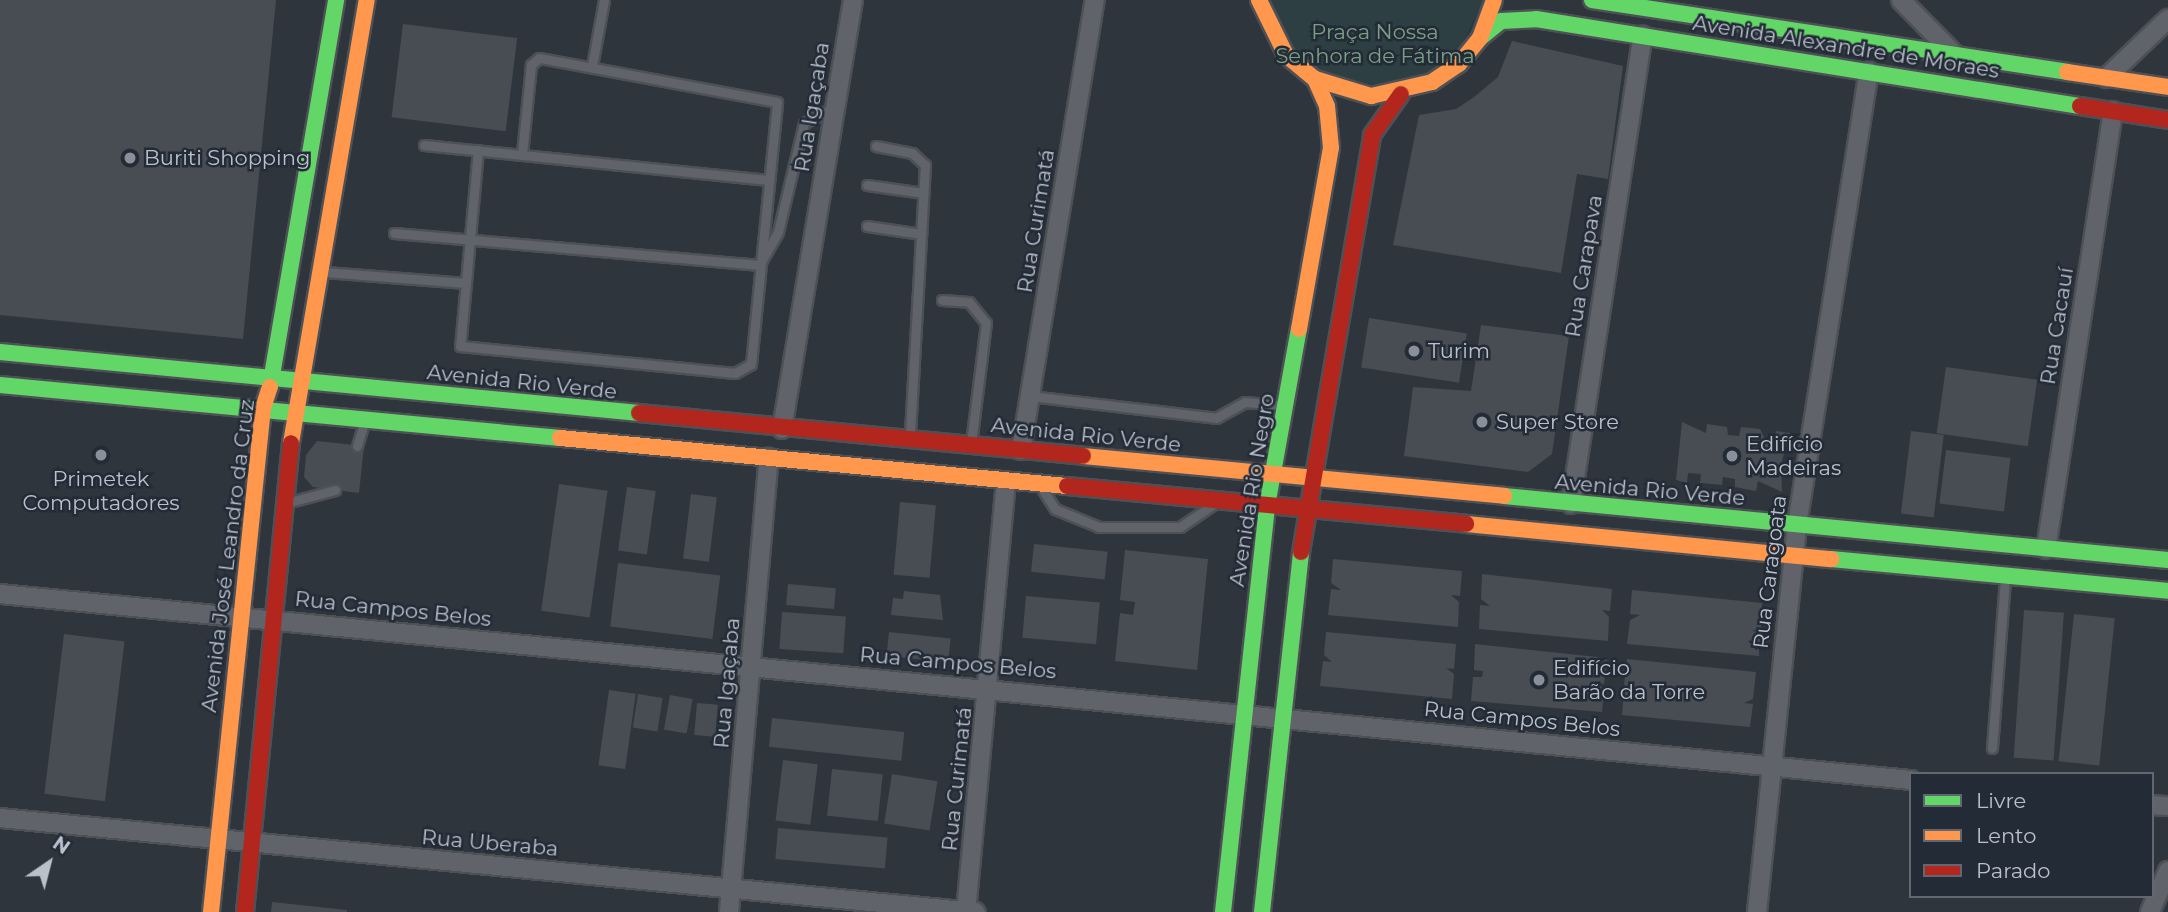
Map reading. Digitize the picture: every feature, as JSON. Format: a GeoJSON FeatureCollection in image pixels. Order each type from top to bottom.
{"type":"FeatureCollection","features":[{"type":"Feature","properties":{"kind":"main road","name":"Avenida José Leandro da Cruz"},"geometry":{"type":"LineString","coordinates":[[211,912],[239,616],[263,408],[274,377],[336,0]]}},
{"type":"Feature","properties":{"kind":"main road"},"geometry":{"type":"LineString","coordinates":[[245,912],[296,411],[306,381],[325,272],[367,0]]}},
{"type":"Feature","properties":{"kind":"main road"},"geometry":{"type":"LineString","coordinates":[[1259,0],[1286,55],[1315,79],[1352,93],[1401,94],[1441,76],[1480,38],[1494,0]]}},
{"type":"Feature","properties":{"kind":"main road","name":"Avenida Alexandre de Moraes"},"geometry":{"type":"LineString","coordinates":[[1592,0],[1630,3],[1958,58],[2168,88]]}},
{"type":"Feature","properties":{"kind":"main road","name":"Avenida Alexandre de Moraes"},"geometry":{"type":"LineString","coordinates":[[1480,38],[1502,21],[1536,19],[2168,120]]}},
{"type":"Feature","properties":{"kind":"main road","name":"Avenida Rio Negro"},"geometry":{"type":"LineString","coordinates":[[1223,912],[1267,506],[1331,148],[1327,106],[1315,79]]}},
{"type":"Feature","properties":{"kind":"main road"},"geometry":{"type":"LineString","coordinates":[[1262,912],[1313,479],[1373,135],[1401,94]]}},
{"type":"Feature","properties":{"kind":"main road"},"geometry":{"type":"LineString","coordinates":[[301,214],[315,224],[308,267],[325,272]]}},
{"type":"Feature","properties":{"kind":"main road","name":"Avenida Rio Verde"},"geometry":{"type":"LineString","coordinates":[[0,352],[2168,560]]}},
{"type":"Feature","properties":{"kind":"main road"},"geometry":{"type":"LineString","coordinates":[[0,385],[2168,590]]}},
{"type":"Feature","properties":{"kind":"street","name":"Rua Igaçaba"},"geometry":{"type":"LineString","coordinates":[[782,429],[853,0]]}},
{"type":"Feature","properties":{"kind":"street","name":"Rua Curimatá"},"geometry":{"type":"LineString","coordinates":[[1021,450],[1096,0]]}},
{"type":"Feature","properties":{"kind":"street"},"geometry":{"type":"LineString","coordinates":[[1901,0],[1958,58]]}},
{"type":"Feature","properties":{"kind":"street"},"geometry":{"type":"LineString","coordinates":[[2106,78],[2168,19]]}},
{"type":"Feature","properties":{"kind":"street","name":"Rua Carapava"},"geometry":{"type":"LineString","coordinates":[[1571,504],[1643,36]]}},
{"type":"Feature","properties":{"kind":"street","name":"Rua Caragoata"},"geometry":{"type":"LineString","coordinates":[[1757,912],[1797,525],[1869,72]]}},
{"type":"Feature","properties":{"kind":"street","name":"Rua Cacauí"},"geometry":{"type":"LineString","coordinates":[[2046,549],[2113,111]]}},
{"type":"Feature","properties":{"kind":"street","name":"Rua Igaçaba"},"geometry":{"type":"LineString","coordinates":[[730,912],[769,458]]}},
{"type":"Feature","properties":{"kind":"street","name":"Rua Curimatá"},"geometry":{"type":"LineString","coordinates":[[966,912],[989,689],[1006,482]]}},
{"type":"Feature","properties":{"kind":"street","name":"Rua Campos Belos"},"geometry":{"type":"LineString","coordinates":[[0,594],[1909,780]]}},
{"type":"Feature","properties":{"kind":"street","name":"Rua Uberaba"},"geometry":{"type":"LineString","coordinates":[[0,818],[975,912]]}},
{"type":"Feature","properties":{"kind":"street"},"geometry":{"type":"LineString","coordinates":[[2150,912],[2167,876]]}},
{"type":"Feature","properties":{"kind":"lane"},"geometry":{"type":"LineString","coordinates":[[592,66],[604,0]]}},
{"type":"Feature","properties":{"kind":"lane"},"geometry":{"type":"LineString","coordinates":[[478,150],[460,346],[735,373],[755,358],[760,265],[776,102],[592,66],[533,61],[522,154]]}},
{"type":"Feature","properties":{"kind":"lane"},"geometry":{"type":"LineString","coordinates":[[760,265],[778,232],[804,123],[835,107]]}},
{"type":"Feature","properties":{"kind":"lane"},"geometry":{"type":"LineString","coordinates":[[424,145],[768,180]]}},
{"type":"Feature","properties":{"kind":"lane"},"geometry":{"type":"LineString","coordinates":[[876,146],[921,158],[923,194],[909,440]]}},
{"type":"Feature","properties":{"kind":"lane"},"geometry":{"type":"LineString","coordinates":[[867,186],[923,194]]}},
{"type":"Feature","properties":{"kind":"lane"},"geometry":{"type":"LineString","coordinates":[[867,226],[921,234]]}},
{"type":"Feature","properties":{"kind":"lane"},"geometry":{"type":"LineString","coordinates":[[394,233],[470,237],[760,265]]}},
{"type":"Feature","properties":{"kind":"lane"},"geometry":{"type":"LineString","coordinates":[[325,272],[466,283]]}},
{"type":"Feature","properties":{"kind":"lane"},"geometry":{"type":"LineString","coordinates":[[943,300],[969,302],[986,323],[971,445]]}},
{"type":"Feature","properties":{"kind":"lane"},"geometry":{"type":"LineString","coordinates":[[1030,396],[1216,418],[1245,402],[1285,406]]}},
{"type":"Feature","properties":{"kind":"lane"},"geometry":{"type":"LineString","coordinates":[[357,446],[365,418]]}},
{"type":"Feature","properties":{"kind":"lane"},"geometry":{"type":"LineString","coordinates":[[1040,485],[1055,509],[1099,527],[1180,527],[1199,520],[1216,501]]}},
{"type":"Feature","properties":{"kind":"lane"},"geometry":{"type":"LineString","coordinates":[[285,503],[335,490]]}},
{"type":"Feature","properties":{"kind":"lane"},"geometry":{"type":"LineString","coordinates":[[1992,748],[2005,575]]}},
{"type":"Feature","properties":{"kind":"green space","name":"Praça Nossa Senhora de Fátima"},"geometry":{"type":"Polygon","coordinates":[[[1267,0],[1484,0],[1458,52],[1428,76],[1391,88],[1317,72],[1288,46],[1267,0]]]}},
{"type":"Feature","properties":{"kind":"building","name":"Buriti Shopping"},"geometry":{"type":"Polygon","coordinates":[[[0,0],[276,0],[243,339],[0,315],[0,0]]]}},
{"type":"Feature","properties":{"kind":"building"},"geometry":{"type":"Polygon","coordinates":[[[403,24],[517,38],[506,131],[392,117],[403,24]]]}},
{"type":"Feature","properties":{"kind":"building"},"geometry":{"type":"Polygon","coordinates":[[[1512,41],[1623,66],[1608,179],[1577,174],[1561,273],[1393,245],[1419,115],[1456,109],[1474,97],[1498,77],[1512,41]]]}},
{"type":"Feature","properties":{"kind":"building","name":"Turim"},"geometry":{"type":"Polygon","coordinates":[[[1369,318],[1467,333],[1459,383],[1361,367],[1369,318]]]}},
{"type":"Feature","properties":{"kind":"building","name":"Super Store"},"geometry":{"type":"Polygon","coordinates":[[[1481,325],[1569,336],[1552,454],[1528,472],[1404,456],[1413,387],[1471,391],[1481,325]]]}},
{"type":"Feature","properties":{"kind":"building"},"geometry":{"type":"Polygon","coordinates":[[[1946,367],[2037,380],[2028,446],[1937,433],[1946,367]]]}},
{"type":"Feature","properties":{"kind":"building","name":"Edifício Madeiras"},"geometry":{"type":"Polygon","coordinates":[[[1682,422],[1706,433],[1707,424],[1727,427],[1728,435],[1739,436],[1741,427],[1760,429],[1765,439],[1775,440],[1776,431],[1790,433],[1781,464],[1782,492],[1758,481],[1756,491],[1735,487],[1735,479],[1723,477],[1722,485],[1700,483],[1701,474],[1688,473],[1687,483],[1676,480],[1682,422]]]}},
{"type":"Feature","properties":{"kind":"building"},"geometry":{"type":"Polygon","coordinates":[[[1911,431],[1944,435],[1934,517],[1901,513],[1911,431]]]}},
{"type":"Feature","properties":{"kind":"building"},"geometry":{"type":"Polygon","coordinates":[[[317,441],[364,446],[359,493],[313,487],[304,477],[306,455],[317,441]]]}},
{"type":"Feature","properties":{"kind":"building"},"geometry":{"type":"Polygon","coordinates":[[[1946,450],[2011,458],[2004,512],[1939,504],[1946,450]]]}},
{"type":"Feature","properties":{"kind":"building"},"geometry":{"type":"Polygon","coordinates":[[[559,484],[608,491],[590,618],[541,611],[559,484]]]}},
{"type":"Feature","properties":{"kind":"building"},"geometry":{"type":"Polygon","coordinates":[[[627,487],[656,491],[647,554],[618,550],[627,487]]]}},
{"type":"Feature","properties":{"kind":"building"},"geometry":{"type":"Polygon","coordinates":[[[691,494],[717,497],[709,562],[683,559],[691,494]]]}},
{"type":"Feature","properties":{"kind":"building"},"geometry":{"type":"Polygon","coordinates":[[[900,502],[936,505],[930,578],[894,575],[900,502]]]}},
{"type":"Feature","properties":{"kind":"building"},"geometry":{"type":"Polygon","coordinates":[[[1034,544],[1108,552],[1105,580],[1031,572],[1034,544]]]}},
{"type":"Feature","properties":{"kind":"building"},"geometry":{"type":"Polygon","coordinates":[[[1125,550],[1208,559],[1197,670],[1115,661],[1120,613],[1133,615],[1135,602],[1120,600],[1125,550]]]}},
{"type":"Feature","properties":{"kind":"building"},"geometry":{"type":"Polygon","coordinates":[[[1333,559],[1462,571],[1460,596],[1451,595],[1459,602],[1458,627],[1328,615],[1331,589],[1341,590],[1331,583],[1333,559]]]}},
{"type":"Feature","properties":{"kind":"building"},"geometry":{"type":"Polygon","coordinates":[[[618,563],[720,576],[712,639],[610,627],[618,563]]]}},
{"type":"Feature","properties":{"kind":"building","name":"Edifício Barão da Torre"},"geometry":{"type":"Polygon","coordinates":[[[1482,574],[1612,589],[1610,611],[1602,610],[1609,617],[1608,641],[1479,629],[1480,605],[1490,606],[1481,599],[1482,574]]]}},
{"type":"Feature","properties":{"kind":"building"},"geometry":{"type":"Polygon","coordinates":[[[788,584],[836,588],[834,609],[786,605],[788,584]]]}},
{"type":"Feature","properties":{"kind":"building","name":"Edifício Barão da Torre"},"geometry":{"type":"Polygon","coordinates":[[[1632,590],[1762,603],[1761,628],[1752,631],[1760,632],[1759,656],[1627,644],[1630,620],[1640,615],[1630,614],[1632,590]]]}},
{"type":"Feature","properties":{"kind":"building"},"geometry":{"type":"Polygon","coordinates":[[[904,591],[940,595],[943,620],[891,615],[893,598],[903,599],[904,591]]]}},
{"type":"Feature","properties":{"kind":"building"},"geometry":{"type":"Polygon","coordinates":[[[1026,596],[1100,602],[1096,644],[1022,638],[1026,596]]]}},
{"type":"Feature","properties":{"kind":"building"},"geometry":{"type":"Polygon","coordinates":[[[2024,610],[2064,613],[2054,760],[2014,758],[2024,610]]]}},
{"type":"Feature","properties":{"kind":"building"},"geometry":{"type":"Polygon","coordinates":[[[782,612],[846,616],[843,653],[779,649],[782,612]]]}},
{"type":"Feature","properties":{"kind":"building"},"geometry":{"type":"Polygon","coordinates":[[[2074,614],[2115,618],[2099,765],[2059,761],[2074,614]]]}},
{"type":"Feature","properties":{"kind":"building"},"geometry":{"type":"Polygon","coordinates":[[[889,632],[951,638],[948,662],[886,656],[889,632]]]}},
{"type":"Feature","properties":{"kind":"building"},"geometry":{"type":"Polygon","coordinates":[[[1326,632],[1456,644],[1454,669],[1446,668],[1454,674],[1452,699],[1320,686],[1323,661],[1332,662],[1324,655],[1326,632]]]}},
{"type":"Feature","properties":{"kind":"building"},"geometry":{"type":"Polygon","coordinates":[[[64,634],[125,641],[105,801],[44,794],[64,634]]]}},
{"type":"Feature","properties":{"kind":"building","name":"Edifício Barão da Torre"},"geometry":{"type":"Polygon","coordinates":[[[1475,644],[1607,658],[1604,684],[1597,683],[1604,690],[1602,712],[1471,701],[1473,677],[1482,677],[1483,671],[1474,670],[1475,644]]]}},
{"type":"Feature","properties":{"kind":"building","name":"Edifício Barão da Torre"},"geometry":{"type":"Polygon","coordinates":[[[1627,659],[1756,672],[1753,699],[1744,703],[1753,704],[1750,727],[1622,715],[1624,691],[1633,691],[1624,685],[1627,659]]]}},
{"type":"Feature","properties":{"kind":"building"},"geometry":{"type":"Polygon","coordinates":[[[609,690],[636,694],[625,769],[598,765],[609,690]]]}},
{"type":"Feature","properties":{"kind":"building"},"geometry":{"type":"Polygon","coordinates":[[[638,694],[663,698],[657,731],[633,728],[638,694]]]}},
{"type":"Feature","properties":{"kind":"building"},"geometry":{"type":"Polygon","coordinates":[[[670,695],[693,699],[687,733],[664,729],[670,695]]]}},
{"type":"Feature","properties":{"kind":"building"},"geometry":{"type":"Polygon","coordinates":[[[697,703],[718,705],[715,737],[694,735],[697,703]]]}},
{"type":"Feature","properties":{"kind":"building"},"geometry":{"type":"Polygon","coordinates":[[[772,718],[904,732],[901,761],[769,747],[772,718]]]}},
{"type":"Feature","properties":{"kind":"building"},"geometry":{"type":"Polygon","coordinates":[[[783,760],[818,764],[810,825],[776,821],[783,760]]]}},
{"type":"Feature","properties":{"kind":"building"},"geometry":{"type":"Polygon","coordinates":[[[832,769],[883,774],[878,821],[827,816],[832,769]]]}},
{"type":"Feature","properties":{"kind":"building"},"geometry":{"type":"Polygon","coordinates":[[[892,774],[937,781],[930,831],[884,823],[892,774]]]}},
{"type":"Feature","properties":{"kind":"building"},"geometry":{"type":"Polygon","coordinates":[[[778,828],[888,838],[885,868],[775,859],[778,828]]]}},
{"type":"Feature","properties":{"kind":"building"},"geometry":{"type":"Polygon","coordinates":[[[272,902],[347,910],[347,912],[271,912],[272,902]]]}},
{"type":"Feature","properties":{"kind":"traffic: fast"},"geometry":{"type":"LineString","coordinates":[[270,387],[336,0]]}},
{"type":"Feature","properties":{"kind":"traffic: fast"},"geometry":{"type":"LineString","coordinates":[[1592,0],[2067,72]]}},
{"type":"Feature","properties":{"kind":"traffic: fast"},"geometry":{"type":"LineString","coordinates":[[1480,38],[1501,21],[1536,19],[2080,106]]}},
{"type":"Feature","properties":{"kind":"traffic: fast"},"geometry":{"type":"LineString","coordinates":[[1223,912],[1267,506],[1299,329]]}},
{"type":"Feature","properties":{"kind":"traffic: fast"},"geometry":{"type":"LineString","coordinates":[[0,352],[639,413]]}},
{"type":"Feature","properties":{"kind":"traffic: fast"},"geometry":{"type":"LineString","coordinates":[[0,385],[560,438]]}},
{"type":"Feature","properties":{"kind":"traffic: fast"},"geometry":{"type":"LineString","coordinates":[[1504,496],[2168,560]]}},
{"type":"Feature","properties":{"kind":"traffic: fast"},"geometry":{"type":"LineString","coordinates":[[1262,912],[1301,552]]}},
{"type":"Feature","properties":{"kind":"traffic: fast"},"geometry":{"type":"LineString","coordinates":[[1831,559],[2168,591]]}},
{"type":"Feature","properties":{"kind":"traffic: slow"},"geometry":{"type":"LineString","coordinates":[[291,443],[367,0]]}},
{"type":"Feature","properties":{"kind":"traffic: slow"},"geometry":{"type":"LineString","coordinates":[[1259,0],[1286,55],[1315,79],[1371,96],[1432,82],[1459,64],[1480,38],[1494,0]]}},
{"type":"Feature","properties":{"kind":"traffic: slow"},"geometry":{"type":"LineString","coordinates":[[2067,72],[2168,87]]}},
{"type":"Feature","properties":{"kind":"traffic: slow"},"geometry":{"type":"LineString","coordinates":[[1299,329],[1331,148],[1327,106],[1315,79]]}},
{"type":"Feature","properties":{"kind":"traffic: slow"},"geometry":{"type":"LineString","coordinates":[[211,912],[263,408],[270,387]]}},
{"type":"Feature","properties":{"kind":"traffic: slow"},"geometry":{"type":"LineString","coordinates":[[560,438],[1067,486]]}},
{"type":"Feature","properties":{"kind":"traffic: slow"},"geometry":{"type":"LineString","coordinates":[[1083,456],[1504,496]]}},
{"type":"Feature","properties":{"kind":"traffic: slow"},"geometry":{"type":"LineString","coordinates":[[1466,524],[1831,559]]}},
{"type":"Feature","properties":{"kind":"traffic: jam"},"geometry":{"type":"LineString","coordinates":[[1301,552],[1372,135],[1401,94]]}},
{"type":"Feature","properties":{"kind":"traffic: jam"},"geometry":{"type":"LineString","coordinates":[[2080,106],[2168,120]]}},
{"type":"Feature","properties":{"kind":"traffic: jam"},"geometry":{"type":"LineString","coordinates":[[639,413],[1083,456]]}},
{"type":"Feature","properties":{"kind":"traffic: jam"},"geometry":{"type":"LineString","coordinates":[[245,912],[291,443]]}},
{"type":"Feature","properties":{"kind":"traffic: jam"},"geometry":{"type":"LineString","coordinates":[[1067,486],[1466,524]]}},
{"type":"Feature","properties":{"kind":"place","name":"Buriti Shopping"},"geometry":{"type":"Point","coordinates":[130,158]}},
{"type":"Feature","properties":{"kind":"place","name":"Turim"},"geometry":{"type":"Point","coordinates":[1414,351]}},
{"type":"Feature","properties":{"kind":"place","name":"Super Store"},"geometry":{"type":"Point","coordinates":[1482,422]}},
{"type":"Feature","properties":{"kind":"place","name":"Primetek Computadores"},"geometry":{"type":"Point","coordinates":[101,455]}},
{"type":"Feature","properties":{"kind":"place","name":"Edifício Madeiras"},"geometry":{"type":"Point","coordinates":[1732,456]}},
{"type":"Feature","properties":{"kind":"place","name":"Edifício Barão da Torre"},"geometry":{"type":"Point","coordinates":[1539,680]}}]}
